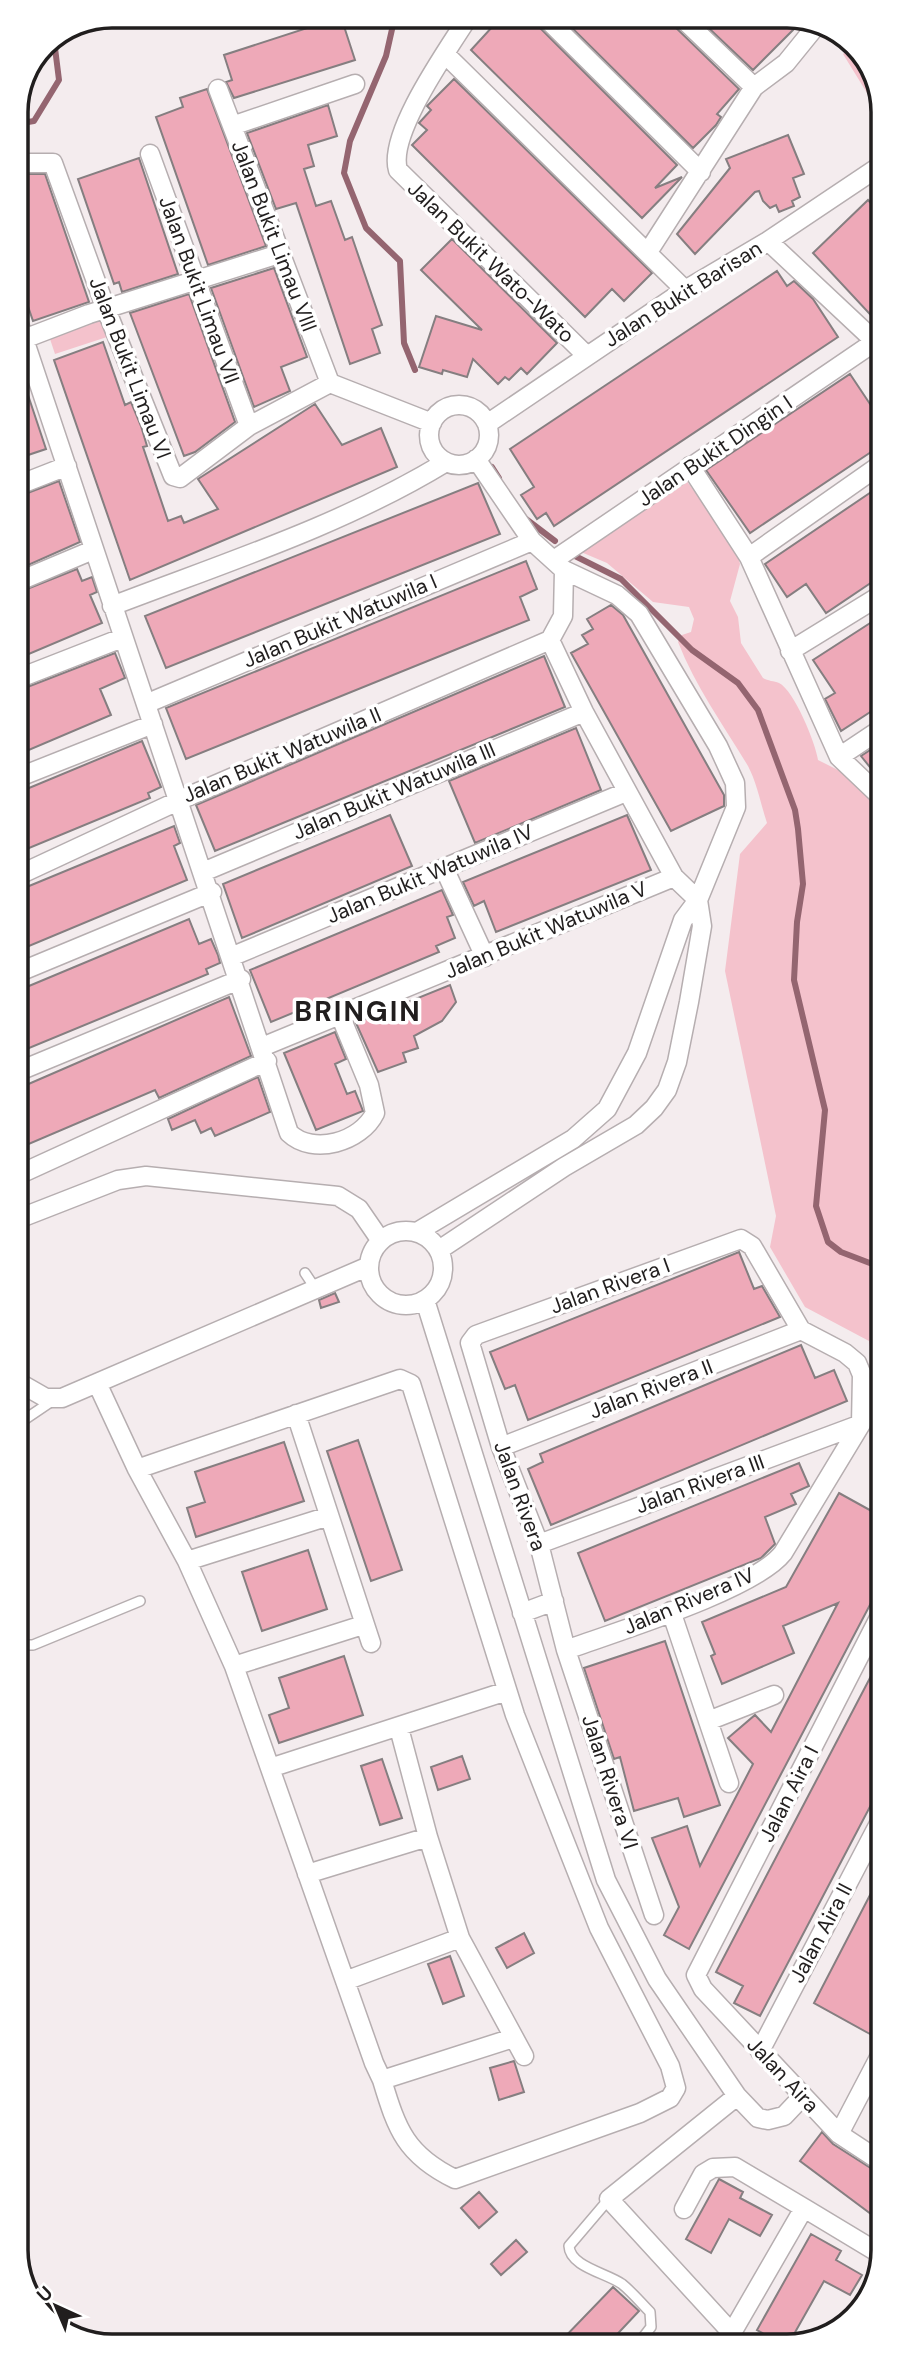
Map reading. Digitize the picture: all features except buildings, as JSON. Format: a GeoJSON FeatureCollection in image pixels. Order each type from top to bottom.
{"type":"FeatureCollection","features":[{"type":"Feature","properties":{"kind":"street","name":"Jalan Bukit Wato-Wato"},"geometry":{"type":"LineString","coordinates":[[461,28],[414,104],[396,154],[398,170],[586,355]]}},
{"type":"Feature","properties":{"kind":"street"},"geometry":{"type":"LineString","coordinates":[[556,28],[701,172]]}},
{"type":"Feature","properties":{"kind":"street"},"geometry":{"type":"LineString","coordinates":[[693,28],[754,87]]}},
{"type":"Feature","properties":{"kind":"street"},"geometry":{"type":"LineString","coordinates":[[648,252],[754,87],[786,63],[809,32]]}},
{"type":"Feature","properties":{"kind":"street"},"geometry":{"type":"LineString","coordinates":[[445,54],[685,290]]}},
{"type":"Feature","properties":{"kind":"street"},"geometry":{"type":"LineString","coordinates":[[232,126],[355,83]]}},
{"type":"Feature","properties":{"kind":"street","name":"Jalan Bukit Limau VIII"},"geometry":{"type":"LineString","coordinates":[[218,89],[330,383]]}},
{"type":"Feature","properties":{"kind":"street","name":"Jalan Bukit Limau VII"},"geometry":{"type":"LineString","coordinates":[[149,154],[249,426]]}},
{"type":"Feature","properties":{"kind":"street","name":"Jalan Bukit Limau VI"},"geometry":{"type":"LineString","coordinates":[[28,163],[53,163],[106,309],[173,476],[180,478],[249,426],[330,383]]}},
{"type":"Feature","properties":{"kind":"street","name":"Jalan Bukit Barisan"},"geometry":{"type":"LineString","coordinates":[[487,424],[685,290],[768,241],[871,172]]}},
{"type":"Feature","properties":{"kind":"street"},"geometry":{"type":"LineString","coordinates":[[768,241],[871,337]]}},
{"type":"Feature","properties":{"kind":"street"},"geometry":{"type":"LineString","coordinates":[[28,337],[106,309],[279,254]]}},
{"type":"Feature","properties":{"kind":"street","name":"Jalan Bukit Dingin I"},"geometry":{"type":"LineString","coordinates":[[559,565],[690,466],[871,349]]}},
{"type":"Feature","properties":{"kind":"street"},"geometry":{"type":"LineString","coordinates":[[28,359],[68,466],[111,606],[148,703],[203,872],[212,892],[289,1133],[304,1143],[316,1145],[345,1139],[371,1122],[376,1109],[340,1015]]}},
{"type":"Feature","properties":{"kind":"street"},"geometry":{"type":"LineString","coordinates":[[330,383],[432,423]]}},
{"type":"Feature","properties":{"kind":"street"},"geometry":{"type":"LineString","coordinates":[[460,405],[481,414],[487,424],[488,443],[476,460],[456,465],[446,462],[431,445],[432,423],[439,413],[460,405]]}},
{"type":"Feature","properties":{"kind":"street"},"geometry":{"type":"LineString","coordinates":[[417,1233],[573,1139],[607,1109],[637,1053],[683,920],[698,900],[736,807],[735,783],[718,746],[639,614],[617,595],[559,565],[532,541],[476,460]]}},
{"type":"Feature","properties":{"kind":"street"},"geometry":{"type":"LineString","coordinates":[[111,606],[281,542],[403,488],[446,462]]}},
{"type":"Feature","properties":{"kind":"street"},"geometry":{"type":"LineString","coordinates":[[28,481],[68,466]]}},
{"type":"Feature","properties":{"kind":"street"},"geometry":{"type":"LineString","coordinates":[[690,466],[749,556],[839,757],[871,787]]}},
{"type":"Feature","properties":{"kind":"street"},"geometry":{"type":"LineString","coordinates":[[749,556],[871,471]]}},
{"type":"Feature","properties":{"kind":"street","name":"Jalan Bukit Watuwila I"},"geometry":{"type":"LineString","coordinates":[[148,703],[532,541]]}},
{"type":"Feature","properties":{"kind":"street"},"geometry":{"type":"LineString","coordinates":[[28,577],[93,550]]}},
{"type":"Feature","properties":{"kind":"street"},"geometry":{"type":"LineString","coordinates":[[439,1250],[564,1167],[636,1125],[654,1108],[667,1090],[677,1062],[702,926],[698,900],[674,877],[584,712],[550,640],[563,616],[559,565]]}},
{"type":"Feature","properties":{"kind":"street"},"geometry":{"type":"LineString","coordinates":[[790,651],[871,601]]}},
{"type":"Feature","properties":{"kind":"street"},"geometry":{"type":"LineString","coordinates":[[28,675],[122,638]]}},
{"type":"Feature","properties":{"kind":"street","name":"Jalan Bukit Watuwila II"},"geometry":{"type":"LineString","coordinates":[[28,871],[180,800],[550,640]]}},
{"type":"Feature","properties":{"kind":"street","name":"Jalan Bukit Watuwila III"},"geometry":{"type":"LineString","coordinates":[[203,872],[584,712]]}},
{"type":"Feature","properties":{"kind":"street"},"geometry":{"type":"LineString","coordinates":[[28,774],[153,724]]}},
{"type":"Feature","properties":{"kind":"street"},"geometry":{"type":"LineString","coordinates":[[839,757],[871,736]]}},
{"type":"Feature","properties":{"kind":"street","name":"Jalan Bukit Watuwila IV"},"geometry":{"type":"LineString","coordinates":[[233,956],[626,792]]}},
{"type":"Feature","properties":{"kind":"street"},"geometry":{"type":"LineString","coordinates":[[444,868],[485,957]]}},
{"type":"Feature","properties":{"kind":"street","name":"Jalan Bukit Watuwila V"},"geometry":{"type":"LineString","coordinates":[[28,1170],[340,1015],[674,877]]}},
{"type":"Feature","properties":{"kind":"street"},"geometry":{"type":"LineString","coordinates":[[28,968],[212,892]]}},
{"type":"Feature","properties":{"kind":"street"},"geometry":{"type":"LineString","coordinates":[[28,1067],[241,979]]}},
{"type":"Feature","properties":{"kind":"street"},"geometry":{"type":"LineString","coordinates":[[607,1109],[636,1125]]}},
{"type":"Feature","properties":{"kind":"street"},"geometry":{"type":"LineString","coordinates":[[28,1215],[118,1180],[146,1177],[338,1196],[359,1209],[381,1241]]}},
{"type":"Feature","properties":{"kind":"street"},"geometry":{"type":"LineString","coordinates":[[398,1232],[417,1233],[426,1236],[439,1250],[443,1261],[440,1283],[425,1300],[408,1305],[391,1301],[377,1291],[369,1266],[371,1256],[381,1241],[398,1232]]}},
{"type":"Feature","properties":{"kind":"street","name":"Jalan Rivera I"},"geometry":{"type":"LineString","coordinates":[[470,1343],[476,1335],[729,1241],[741,1239],[752,1246],[801,1330]]}},
{"type":"Feature","properties":{"kind":"street"},"geometry":{"type":"LineString","coordinates":[[28,1388],[46,1398],[54,1399],[97,1383],[310,1280],[369,1266]]}},
{"type":"Feature","properties":{"kind":"street"},"geometry":{"type":"LineString","coordinates":[[425,1300],[606,1880],[657,1979],[737,2096],[758,2118],[768,2120],[784,2116],[802,2097]]}},
{"type":"Feature","properties":{"kind":"street"},"geometry":{"type":"LineString","coordinates":[[801,1330],[845,1353],[856,1363],[862,1375],[861,1424]]}},
{"type":"Feature","properties":{"kind":"street","name":"Jalan Rivera II"},"geometry":{"type":"LineString","coordinates":[[501,1447],[801,1330]]}},
{"type":"Feature","properties":{"kind":"street","name":"Jalan Rivera"},"geometry":{"type":"LineString","coordinates":[[470,1343],[501,1447],[539,1544],[566,1650]]}},
{"type":"Feature","properties":{"kind":"street"},"geometry":{"type":"LineString","coordinates":[[97,1383],[137,1469],[187,1561],[234,1667],[382,2080],[396,2127],[405,2140],[418,2156],[455,2179],[640,2113],[670,2098],[676,2088],[670,2066],[599,1928],[507,1691],[411,1384],[400,1379],[137,1469]]}},
{"type":"Feature","properties":{"kind":"street"},"geometry":{"type":"LineString","coordinates":[[296,1414],[370,1643]]}},
{"type":"Feature","properties":{"kind":"street","name":"Jalan Rivera III"},"geometry":{"type":"LineString","coordinates":[[539,1544],[861,1424]]}},
{"type":"Feature","properties":{"kind":"street","name":"Jalan Rivera IV"},"geometry":{"type":"LineString","coordinates":[[566,1650],[717,1594],[779,1559],[861,1424]]}},
{"type":"Feature","properties":{"kind":"street"},"geometry":{"type":"LineString","coordinates":[[187,1561],[329,1516]]}},
{"type":"Feature","properties":{"kind":"street"},"geometry":{"type":"LineString","coordinates":[[522,1613],[554,1601]]}},
{"type":"Feature","properties":{"kind":"street"},"geometry":{"type":"LineString","coordinates":[[671,1611],[729,1783]]}},
{"type":"Feature","properties":{"kind":"street"},"geometry":{"type":"LineString","coordinates":[[234,1667],[363,1625]]}},
{"type":"Feature","properties":{"kind":"street","name":"Jalan Aira I"},"geometry":{"type":"LineString","coordinates":[[696,1975],[871,1633]]}},
{"type":"Feature","properties":{"kind":"street","name":"Jalan Rivera VI"},"geometry":{"type":"LineString","coordinates":[[566,1650],[654,1915]]}},
{"type":"Feature","properties":{"kind":"street"},"geometry":{"type":"LineString","coordinates":[[270,1768],[507,1691]]}},
{"type":"Feature","properties":{"kind":"street"},"geometry":{"type":"LineString","coordinates":[[708,1721],[774,1695]]}},
{"type":"Feature","properties":{"kind":"street"},"geometry":{"type":"LineString","coordinates":[[399,1728],[428,1837],[460,1938],[524,2056]]}},
{"type":"Feature","properties":{"kind":"street"},"geometry":{"type":"LineString","coordinates":[[307,1874],[428,1837]]}},
{"type":"Feature","properties":{"kind":"street","name":"Jalan Aira II"},"geometry":{"type":"LineString","coordinates":[[760,2050],[871,1839]]}},
{"type":"Feature","properties":{"kind":"street"},"geometry":{"type":"LineString","coordinates":[[345,1982],[460,1938]]}},
{"type":"Feature","properties":{"kind":"street","name":"Jalan Aira"},"geometry":{"type":"LineString","coordinates":[[696,1975],[703,1989],[802,2097],[839,2134],[871,2155]]}},
{"type":"Feature","properties":{"kind":"street"},"geometry":{"type":"LineString","coordinates":[[382,2080],[513,2038]]}},
{"type":"Feature","properties":{"kind":"street"},"geometry":{"type":"LineString","coordinates":[[839,2134],[871,2073]]}},
{"type":"Feature","properties":{"kind":"street"},"geometry":{"type":"LineString","coordinates":[[726,2334],[609,2199],[737,2096]]}},
{"type":"Feature","properties":{"kind":"street"},"geometry":{"type":"LineString","coordinates":[[684,2209],[703,2174],[724,2167],[735,2167],[871,2248]]}},
{"type":"Feature","properties":{"kind":"street"},"geometry":{"type":"LineString","coordinates":[[731,2334],[804,2208]]}},
{"type":"Feature","properties":{"kind":"lane"},"geometry":{"type":"LineString","coordinates":[[28,1419],[54,1399]]}},
{"type":"Feature","properties":{"kind":"lane"},"geometry":{"type":"LineString","coordinates":[[28,1645],[140,1601]]}},
{"type":"Feature","properties":{"kind":"lane"},"geometry":{"type":"LineString","coordinates":[[609,2199],[569,2246],[569,2251],[575,2259],[620,2283],[650,2312],[650,2327],[645,2334]]}},
{"type":"Feature","properties":{"kind":"shaded area"},"geometry":{"type":"Polygon","coordinates":[[[845,52],[857,65],[867,85],[869,96],[843,54],[845,52]]]}},
{"type":"Feature","properties":{"kind":"shaded area"},"geometry":{"type":"Polygon","coordinates":[[[101,318],[107,337],[55,354],[49,336],[101,318]]]}},
{"type":"Feature","properties":{"kind":"shaded area"},"geometry":{"type":"Polygon","coordinates":[[[686,480],[736,548],[740,564],[730,601],[738,617],[741,643],[763,678],[779,683],[791,696],[809,730],[818,760],[844,773],[871,801],[871,1353],[869,1341],[805,1307],[770,1247],[776,1216],[725,971],[740,854],[767,823],[754,780],[701,690],[678,642],[682,635],[691,632],[694,619],[689,607],[653,602],[607,563],[581,552],[602,533],[686,480]]]}},
{"type":"Feature","properties":{"kind":"waterway"},"geometry":{"type":"LineString","coordinates":[[392,28],[386,56],[350,141],[344,173],[366,228],[400,261],[404,343],[415,370]]}},
{"type":"Feature","properties":{"kind":"waterway"},"geometry":{"type":"LineString","coordinates":[[28,122],[34,121],[59,80],[55,51]]}},
{"type":"Feature","properties":{"kind":"waterway"},"geometry":{"type":"LineString","coordinates":[[492,467],[499,478]]}},
{"type":"Feature","properties":{"kind":"waterway"},"geometry":{"type":"LineString","coordinates":[[526,519],[555,541]]}},
{"type":"Feature","properties":{"kind":"waterway"},"geometry":{"type":"LineString","coordinates":[[575,556],[621,579],[692,650],[738,683],[758,710],[795,810],[798,829],[803,884],[797,922],[794,980],[825,1110],[816,1206],[828,1242],[841,1252],[871,1263]]}},
{"type":"Feature","properties":{"kind":"district","name":"BRINGIN"},"geometry":{"type":"Point","coordinates":[358,1011]}}]}
